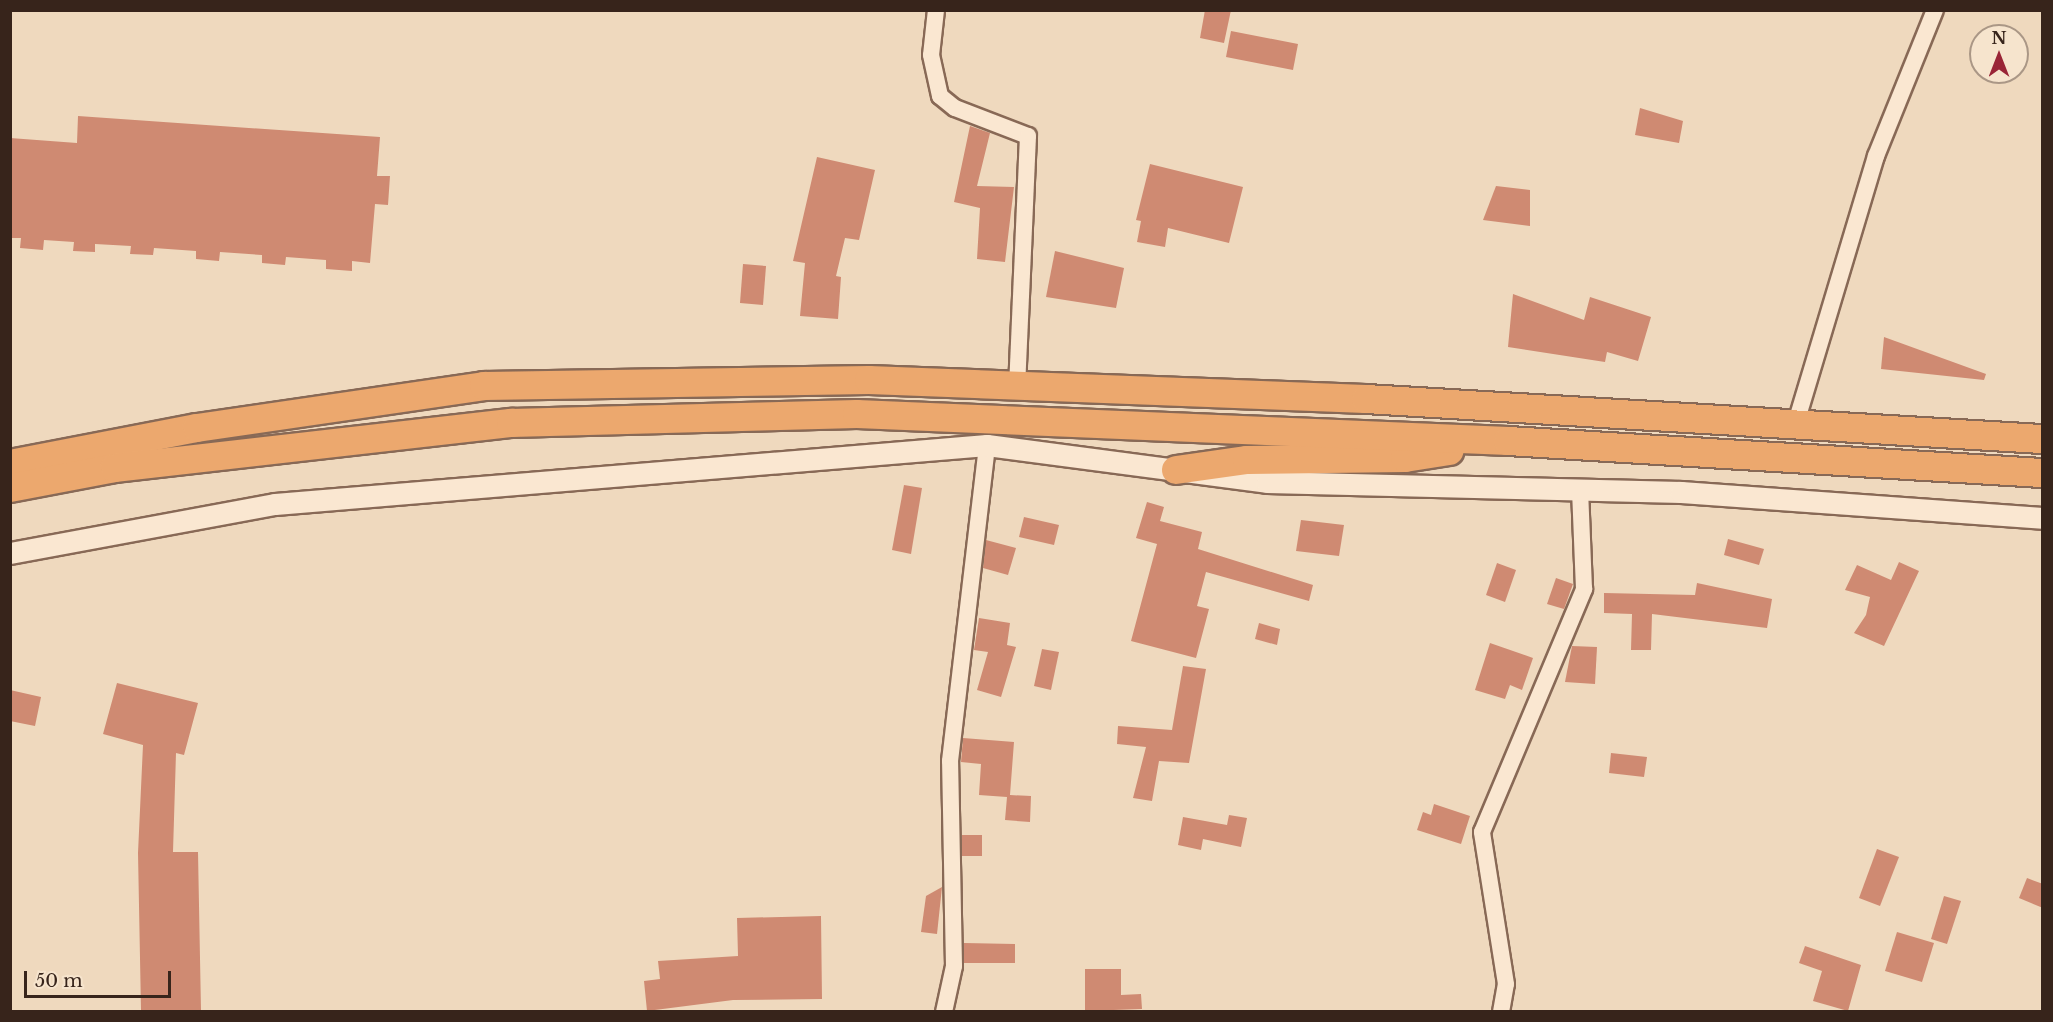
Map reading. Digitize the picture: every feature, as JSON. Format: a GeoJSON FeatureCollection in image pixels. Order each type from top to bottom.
{"type":"FeatureCollection","features":[{"type":"Feature","properties":{"kind":"highway"},"geometry":{"type":"LineString","coordinates":[[10,464],[197,428],[484,386],[869,380],[1366,399],[2043,439]]}},
{"type":"Feature","properties":{"kind":"highway"},"geometry":{"type":"LineString","coordinates":[[10,488],[115,468],[511,423],[857,414],[1508,441],[2043,473]]}},
{"type":"Feature","properties":{"kind":"highway"},"geometry":{"type":"LineString","coordinates":[[1176,470],[1247,460],[1405,458],[1508,441]]}},
{"type":"Feature","properties":{"kind":"street"},"geometry":{"type":"LineString","coordinates":[[936,10],[932,55],[940,96],[955,108],[1028,136],[1017,385]]}},
{"type":"Feature","properties":{"kind":"street"},"geometry":{"type":"LineString","coordinates":[[1795,426],[1876,156],[1935,10]]}},
{"type":"Feature","properties":{"kind":"street"},"geometry":{"type":"LineString","coordinates":[[944,1011],[954,966],[950,761],[987,446]]}},
{"type":"Feature","properties":{"kind":"street"},"geometry":{"type":"LineString","coordinates":[[10,553],[275,504],[987,446],[1267,482],[1581,489],[2043,518]]}},
{"type":"Feature","properties":{"kind":"street"},"geometry":{"type":"LineString","coordinates":[[1501,1011],[1506,984],[1482,832],[1584,590],[1581,489]]}},
{"type":"Feature","properties":{"kind":"building"},"geometry":{"type":"Polygon","coordinates":[[[1205,10],[1231,10],[1224,43],[1200,38],[1205,10]]]}},
{"type":"Feature","properties":{"kind":"building"},"geometry":{"type":"Polygon","coordinates":[[[1231,31],[1298,44],[1293,70],[1226,57],[1231,31]]]}},
{"type":"Feature","properties":{"kind":"building"},"geometry":{"type":"Polygon","coordinates":[[[1640,108],[1683,121],[1679,143],[1635,135],[1640,108]]]}},
{"type":"Feature","properties":{"kind":"building"},"geometry":{"type":"Polygon","coordinates":[[[78,116],[380,137],[377,176],[390,176],[388,205],[375,204],[370,263],[352,261],[352,271],[326,269],[326,260],[286,257],[285,265],[262,263],[262,255],[220,252],[219,261],[196,259],[196,251],[154,248],[153,255],[130,254],[131,246],[95,244],[95,252],[73,251],[74,242],[44,240],[43,250],[20,248],[21,238],[10,238],[10,138],[77,143],[78,116]]]}},
{"type":"Feature","properties":{"kind":"building"},"geometry":{"type":"Polygon","coordinates":[[[970,126],[990,133],[977,186],[1014,187],[1005,262],[977,259],[980,208],[954,202],[970,126]]]}},
{"type":"Feature","properties":{"kind":"building"},"geometry":{"type":"Polygon","coordinates":[[[817,157],[875,170],[859,240],[845,238],[836,276],[841,277],[838,319],[800,316],[805,263],[793,261],[817,157]]]}},
{"type":"Feature","properties":{"kind":"building"},"geometry":{"type":"Polygon","coordinates":[[[1150,164],[1243,187],[1229,243],[1168,228],[1165,247],[1137,242],[1141,221],[1136,220],[1150,164]]]}},
{"type":"Feature","properties":{"kind":"building"},"geometry":{"type":"Polygon","coordinates":[[[1496,186],[1530,190],[1530,226],[1483,220],[1496,186]]]}},
{"type":"Feature","properties":{"kind":"building"},"geometry":{"type":"Polygon","coordinates":[[[1055,251],[1124,268],[1116,308],[1046,297],[1055,251]]]}},
{"type":"Feature","properties":{"kind":"building"},"geometry":{"type":"Polygon","coordinates":[[[743,264],[766,266],[763,305],[740,303],[743,264]]]}},
{"type":"Feature","properties":{"kind":"building"},"geometry":{"type":"Polygon","coordinates":[[[1513,294],[1584,320],[1590,297],[1651,317],[1638,361],[1607,352],[1605,362],[1508,347],[1513,294]]]}},
{"type":"Feature","properties":{"kind":"building"},"geometry":{"type":"Polygon","coordinates":[[[1884,337],[1986,374],[1984,380],[1881,369],[1884,337]]]}},
{"type":"Feature","properties":{"kind":"building"},"geometry":{"type":"Polygon","coordinates":[[[904,485],[922,488],[911,554],[892,550],[904,485]]]}},
{"type":"Feature","properties":{"kind":"building"},"geometry":{"type":"Polygon","coordinates":[[[1147,502],[1164,507],[1160,521],[1202,532],[1198,549],[1313,585],[1309,601],[1206,572],[1197,606],[1209,609],[1196,658],[1131,641],[1157,544],[1136,538],[1147,502]]]}},
{"type":"Feature","properties":{"kind":"building"},"geometry":{"type":"Polygon","coordinates":[[[1024,517],[1059,525],[1054,545],[1019,537],[1024,517]]]}},
{"type":"Feature","properties":{"kind":"building"},"geometry":{"type":"Polygon","coordinates":[[[1301,520],[1344,525],[1339,556],[1296,551],[1301,520]]]}},
{"type":"Feature","properties":{"kind":"building"},"geometry":{"type":"Polygon","coordinates":[[[1728,539],[1764,549],[1759,565],[1724,555],[1728,539]]]}},
{"type":"Feature","properties":{"kind":"building"},"geometry":{"type":"Polygon","coordinates":[[[986,540],[1016,548],[1008,575],[983,568],[986,540]]]}},
{"type":"Feature","properties":{"kind":"building"},"geometry":{"type":"Polygon","coordinates":[[[1899,562],[1919,571],[1884,646],[1854,633],[1866,615],[1870,597],[1845,590],[1857,565],[1891,580],[1899,562]]]}},
{"type":"Feature","properties":{"kind":"building"},"geometry":{"type":"Polygon","coordinates":[[[1497,563],[1516,570],[1505,602],[1486,595],[1497,563]]]}},
{"type":"Feature","properties":{"kind":"building"},"geometry":{"type":"Polygon","coordinates":[[[1556,578],[1573,584],[1564,609],[1547,604],[1556,578]]]}},
{"type":"Feature","properties":{"kind":"building"},"geometry":{"type":"Polygon","coordinates":[[[1697,583],[1772,599],[1767,628],[1652,614],[1651,650],[1631,650],[1632,614],[1604,613],[1604,593],[1695,595],[1697,583]]]}},
{"type":"Feature","properties":{"kind":"building"},"geometry":{"type":"Polygon","coordinates":[[[979,618],[1010,623],[1007,645],[1016,647],[1001,697],[977,690],[988,652],[974,650],[979,618]]]}},
{"type":"Feature","properties":{"kind":"building"},"geometry":{"type":"Polygon","coordinates":[[[1259,623],[1280,629],[1277,645],[1255,639],[1259,623]]]}},
{"type":"Feature","properties":{"kind":"building"},"geometry":{"type":"Polygon","coordinates":[[[1490,643],[1533,658],[1522,690],[1510,685],[1505,699],[1475,690],[1490,643]]]}},
{"type":"Feature","properties":{"kind":"building"},"geometry":{"type":"Polygon","coordinates":[[[1572,646],[1597,647],[1595,684],[1565,682],[1572,646]]]}},
{"type":"Feature","properties":{"kind":"building"},"geometry":{"type":"Polygon","coordinates":[[[1042,649],[1059,652],[1051,690],[1034,686],[1042,649]]]}},
{"type":"Feature","properties":{"kind":"building"},"geometry":{"type":"Polygon","coordinates":[[[1183,666],[1206,669],[1189,763],[1159,761],[1152,801],[1133,798],[1146,747],[1117,744],[1118,726],[1172,730],[1183,666]]]}},
{"type":"Feature","properties":{"kind":"building"},"geometry":{"type":"Polygon","coordinates":[[[117,683],[198,703],[184,755],[176,753],[173,852],[198,852],[201,1011],[141,1011],[138,853],[143,745],[103,734],[117,683]]]}},
{"type":"Feature","properties":{"kind":"building"},"geometry":{"type":"Polygon","coordinates":[[[10,690],[41,697],[35,726],[10,721],[10,690]]]}},
{"type":"Feature","properties":{"kind":"building"},"geometry":{"type":"Polygon","coordinates":[[[963,738],[1014,742],[1010,795],[1031,796],[1030,822],[1005,820],[1007,797],[979,795],[981,764],[961,762],[963,738]]]}},
{"type":"Feature","properties":{"kind":"building"},"geometry":{"type":"Polygon","coordinates":[[[1611,753],[1647,757],[1644,777],[1609,773],[1611,753]]]}},
{"type":"Feature","properties":{"kind":"building"},"geometry":{"type":"Polygon","coordinates":[[[1434,804],[1470,816],[1461,844],[1417,830],[1423,812],[1431,815],[1434,804]]]}},
{"type":"Feature","properties":{"kind":"building"},"geometry":{"type":"Polygon","coordinates":[[[1229,815],[1247,818],[1241,847],[1203,839],[1201,850],[1178,845],[1183,817],[1227,825],[1229,815]]]}},
{"type":"Feature","properties":{"kind":"building"},"geometry":{"type":"Polygon","coordinates":[[[962,835],[982,835],[982,856],[962,856],[962,835]]]}},
{"type":"Feature","properties":{"kind":"building"},"geometry":{"type":"Polygon","coordinates":[[[1877,849],[1899,857],[1880,906],[1859,898],[1877,849]]]}},
{"type":"Feature","properties":{"kind":"building"},"geometry":{"type":"Polygon","coordinates":[[[2027,878],[2043,884],[2043,908],[2019,898],[2027,878]]]}},
{"type":"Feature","properties":{"kind":"building"},"geometry":{"type":"Polygon","coordinates":[[[942,887],[937,934],[921,932],[926,896],[942,887]]]}},
{"type":"Feature","properties":{"kind":"building"},"geometry":{"type":"Polygon","coordinates":[[[1944,896],[1961,901],[1947,944],[1931,939],[1944,896]]]}},
{"type":"Feature","properties":{"kind":"building"},"geometry":{"type":"Polygon","coordinates":[[[821,916],[822,999],[733,1000],[647,1011],[644,981],[660,979],[658,961],[738,956],[737,918],[821,916]]]}},
{"type":"Feature","properties":{"kind":"building"},"geometry":{"type":"Polygon","coordinates":[[[1897,932],[1934,943],[1922,982],[1885,971],[1897,932]]]}},
{"type":"Feature","properties":{"kind":"building"},"geometry":{"type":"Polygon","coordinates":[[[964,943],[1015,944],[1015,963],[964,963],[964,943]]]}},
{"type":"Feature","properties":{"kind":"building"},"geometry":{"type":"Polygon","coordinates":[[[1805,946],[1861,965],[1848,1011],[1813,1001],[1822,971],[1799,963],[1805,946]]]}},
{"type":"Feature","properties":{"kind":"building"},"geometry":{"type":"Polygon","coordinates":[[[1085,969],[1121,969],[1121,995],[1141,994],[1142,1009],[1085,1011],[1085,969]]]}}]}
